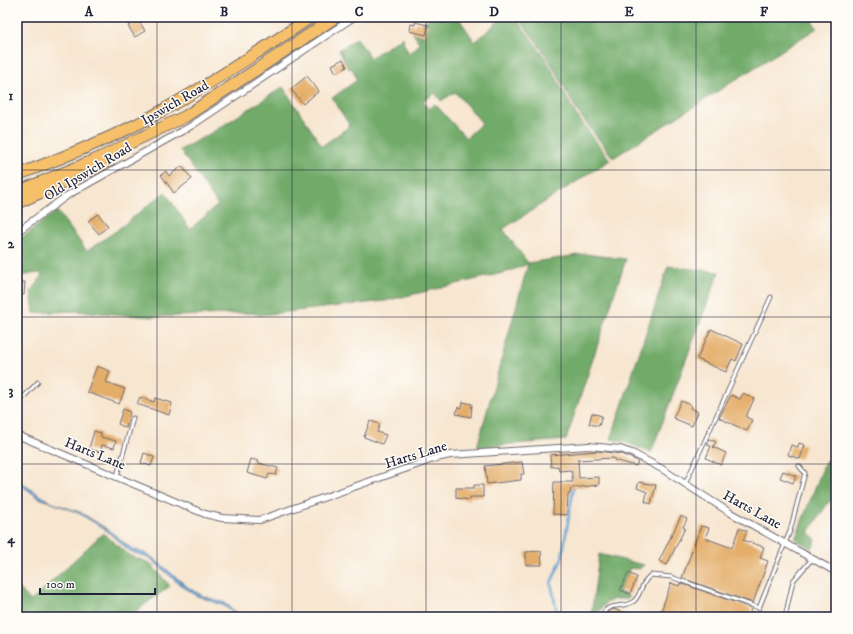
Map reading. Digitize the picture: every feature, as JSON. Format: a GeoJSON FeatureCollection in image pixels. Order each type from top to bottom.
{"type":"FeatureCollection","features":[{"type":"Feature","properties":{"kind":"highway","name":"Ipswich Road"},"geometry":{"type":"LineString","coordinates":[[17,175],[78,152],[151,117],[220,77],[311,17]]}},
{"type":"Feature","properties":{"kind":"highway","name":"Ipswich Road"},"geometry":{"type":"LineString","coordinates":[[17,192],[56,177],[146,137],[186,116],[336,17]]}},
{"type":"Feature","properties":{"kind":"highway"},"geometry":{"type":"LineString","coordinates":[[17,203],[66,183],[130,151],[146,137]]}},
{"type":"Feature","properties":{"kind":"street","name":"Old Ipswich Road"},"geometry":{"type":"LineString","coordinates":[[17,232],[68,195],[191,126],[354,17]]}},
{"type":"Feature","properties":{"kind":"street","name":"Harts Lane"},"geometry":{"type":"LineString","coordinates":[[17,435],[205,514],[222,518],[254,520],[260,520],[450,455],[604,446],[632,453],[662,469],[729,512],[785,542],[836,572]]}},
{"type":"Feature","properties":{"kind":"lane"},"geometry":{"type":"LineString","coordinates":[[685,484],[771,297]]}},
{"type":"Feature","properties":{"kind":"lane"},"geometry":{"type":"LineString","coordinates":[[17,404],[38,382]]}},
{"type":"Feature","properties":{"kind":"lane"},"geometry":{"type":"LineString","coordinates":[[117,476],[133,418]]}},
{"type":"Feature","properties":{"kind":"lane"},"geometry":{"type":"LineString","coordinates":[[602,617],[603,613],[610,606],[626,605],[634,601],[644,581],[651,575],[671,577],[759,608],[790,531],[805,478],[804,470],[799,466]]}},
{"type":"Feature","properties":{"kind":"lane"},"geometry":{"type":"LineString","coordinates":[[786,617],[794,581],[813,558]]}},
{"type":"Feature","properties":{"kind":"green space"},"geometry":{"type":"Polygon","coordinates":[[[431,17],[458,17],[475,42],[503,17],[515,17],[546,59],[575,113],[610,160],[503,229],[528,263],[585,254],[626,259],[566,440],[477,447],[528,264],[507,272],[385,301],[260,315],[252,313],[153,317],[75,311],[34,313],[31,291],[38,283],[42,274],[17,274],[17,241],[57,211],[87,251],[116,231],[165,192],[190,229],[218,205],[180,150],[213,132],[283,87],[322,146],[350,126],[332,98],[357,80],[352,68],[349,69],[339,50],[357,38],[370,58],[403,37],[404,44],[409,53],[420,44],[413,33],[424,36],[428,24],[422,23],[431,17]],[[455,92],[441,101],[435,93],[423,101],[428,109],[435,104],[466,138],[482,123],[455,92]]]}},
{"type":"Feature","properties":{"kind":"green space"},"geometry":{"type":"Polygon","coordinates":[[[518,17],[810,17],[817,28],[613,158],[577,111],[548,58],[518,17]]]}},
{"type":"Feature","properties":{"kind":"green space"},"geometry":{"type":"Polygon","coordinates":[[[668,266],[719,272],[651,453],[625,442],[611,439],[668,266]]]}},
{"type":"Feature","properties":{"kind":"green space"},"geometry":{"type":"Polygon","coordinates":[[[826,460],[836,468],[836,502],[832,500],[828,503],[809,532],[816,540],[812,549],[795,539],[826,460]]]}},
{"type":"Feature","properties":{"kind":"green space"},"geometry":{"type":"Polygon","coordinates":[[[103,533],[130,556],[150,563],[170,586],[128,617],[23,617],[17,610],[17,586],[31,601],[103,533]]]}},
{"type":"Feature","properties":{"kind":"green space"},"geometry":{"type":"Polygon","coordinates":[[[599,554],[644,565],[639,569],[630,568],[619,592],[629,596],[627,599],[614,599],[606,603],[595,617],[591,617],[599,554]]]}},
{"type":"Feature","properties":{"kind":"water"},"geometry":{"type":"Polygon","coordinates":[[[17,480],[51,503],[39,498],[17,482],[17,480]]]}},
{"type":"Feature","properties":{"kind":"water"},"geometry":{"type":"Polygon","coordinates":[[[56,504],[80,512],[107,529],[132,549],[145,553],[153,558],[189,588],[203,596],[225,603],[242,617],[238,617],[225,606],[197,596],[179,584],[150,558],[131,552],[106,530],[77,512],[56,504]]]}},
{"type":"Feature","properties":{"kind":"building"},"geometry":{"type":"Polygon","coordinates":[[[138,19],[145,31],[135,37],[128,26],[138,19]]]}},
{"type":"Feature","properties":{"kind":"building"},"geometry":{"type":"Polygon","coordinates":[[[415,22],[428,25],[426,35],[409,31],[410,24],[415,25],[415,22]]]}},
{"type":"Feature","properties":{"kind":"building"},"geometry":{"type":"Polygon","coordinates":[[[343,59],[347,67],[336,73],[332,65],[343,59]]]}},
{"type":"Feature","properties":{"kind":"building"},"geometry":{"type":"Polygon","coordinates":[[[307,76],[319,91],[303,104],[291,89],[307,76]]]}},
{"type":"Feature","properties":{"kind":"building"},"geometry":{"type":"Polygon","coordinates":[[[182,166],[192,179],[174,193],[161,175],[166,171],[169,176],[182,166]]]}},
{"type":"Feature","properties":{"kind":"building"},"geometry":{"type":"Polygon","coordinates":[[[98,214],[108,226],[99,234],[88,221],[98,214]]]}},
{"type":"Feature","properties":{"kind":"building"},"geometry":{"type":"Polygon","coordinates":[[[17,282],[25,282],[24,295],[17,294],[17,282]]]}},
{"type":"Feature","properties":{"kind":"building"},"geometry":{"type":"Polygon","coordinates":[[[711,329],[743,344],[736,361],[732,359],[726,372],[697,359],[711,329]]]}},
{"type":"Feature","properties":{"kind":"building"},"geometry":{"type":"Polygon","coordinates":[[[97,366],[110,371],[106,382],[125,389],[119,404],[87,392],[97,366]]]}},
{"type":"Feature","properties":{"kind":"building"},"geometry":{"type":"Polygon","coordinates":[[[743,393],[754,399],[746,417],[752,420],[747,431],[719,418],[731,395],[740,399],[743,393]]]}},
{"type":"Feature","properties":{"kind":"building"},"geometry":{"type":"Polygon","coordinates":[[[140,397],[154,402],[155,398],[172,403],[169,415],[137,404],[140,397]]]}},
{"type":"Feature","properties":{"kind":"building"},"geometry":{"type":"Polygon","coordinates":[[[681,401],[691,405],[690,408],[698,412],[692,426],[673,418],[681,401]]]}},
{"type":"Feature","properties":{"kind":"building"},"geometry":{"type":"Polygon","coordinates":[[[463,402],[472,404],[471,417],[456,414],[458,407],[462,408],[463,402]]]}},
{"type":"Feature","properties":{"kind":"building"},"geometry":{"type":"Polygon","coordinates":[[[123,409],[130,412],[126,428],[118,424],[123,409]]]}},
{"type":"Feature","properties":{"kind":"building"},"geometry":{"type":"Polygon","coordinates":[[[592,413],[602,416],[599,426],[589,424],[592,413]]]}},
{"type":"Feature","properties":{"kind":"building"},"geometry":{"type":"Polygon","coordinates":[[[370,421],[380,424],[377,432],[386,435],[382,444],[364,437],[370,421]]]}},
{"type":"Feature","properties":{"kind":"building"},"geometry":{"type":"Polygon","coordinates":[[[94,431],[101,433],[101,437],[116,441],[114,448],[102,445],[100,452],[89,449],[94,431]]]}},
{"type":"Feature","properties":{"kind":"building"},"geometry":{"type":"Polygon","coordinates":[[[710,439],[716,442],[713,447],[726,453],[721,465],[706,458],[711,446],[707,445],[710,439]]]}},
{"type":"Feature","properties":{"kind":"building"},"geometry":{"type":"Polygon","coordinates":[[[799,443],[805,445],[800,459],[788,455],[791,445],[798,447],[799,443]]]}},
{"type":"Feature","properties":{"kind":"building"},"geometry":{"type":"Polygon","coordinates":[[[598,451],[621,454],[638,461],[636,466],[614,460],[614,458],[578,460],[579,478],[599,477],[599,485],[571,488],[570,494],[568,494],[567,515],[553,514],[554,482],[573,482],[571,470],[559,471],[558,466],[551,467],[550,455],[598,451]]]}},
{"type":"Feature","properties":{"kind":"building"},"geometry":{"type":"Polygon","coordinates":[[[144,453],[154,457],[151,466],[141,463],[144,453]]]}},
{"type":"Feature","properties":{"kind":"building"},"geometry":{"type":"Polygon","coordinates":[[[251,459],[259,461],[258,463],[278,468],[276,475],[269,474],[267,479],[247,473],[251,459]]]}},
{"type":"Feature","properties":{"kind":"building"},"geometry":{"type":"Polygon","coordinates":[[[522,462],[524,474],[521,474],[521,480],[487,484],[485,466],[522,462]]]}},
{"type":"Feature","properties":{"kind":"building"},"geometry":{"type":"Polygon","coordinates":[[[783,471],[796,476],[793,483],[780,478],[783,471]]]}},
{"type":"Feature","properties":{"kind":"building"},"geometry":{"type":"Polygon","coordinates":[[[639,482],[656,485],[651,504],[645,502],[647,492],[637,488],[639,482]]]}},
{"type":"Feature","properties":{"kind":"building"},"geometry":{"type":"Polygon","coordinates":[[[474,485],[483,485],[483,497],[470,497],[470,500],[456,498],[456,488],[474,488],[474,485]]]}},
{"type":"Feature","properties":{"kind":"building"},"geometry":{"type":"Polygon","coordinates":[[[681,516],[687,519],[683,527],[685,528],[667,565],[659,561],[681,516]]]}},
{"type":"Feature","properties":{"kind":"building"},"geometry":{"type":"Polygon","coordinates":[[[701,526],[709,528],[705,538],[732,548],[739,528],[747,531],[743,540],[764,547],[760,558],[768,561],[753,603],[682,578],[701,526]]]}},
{"type":"Feature","properties":{"kind":"building"},"geometry":{"type":"Polygon","coordinates":[[[541,551],[542,565],[526,565],[526,552],[541,551]]]}},
{"type":"Feature","properties":{"kind":"building"},"geometry":{"type":"Polygon","coordinates":[[[628,573],[637,577],[630,594],[620,590],[628,573]]]}},
{"type":"Feature","properties":{"kind":"building"},"geometry":{"type":"Polygon","coordinates":[[[671,583],[679,586],[680,583],[751,608],[750,611],[763,617],[659,617],[671,583]]]}},
{"type":"Feature","properties":{"kind":"building"},"geometry":{"type":"Polygon","coordinates":[[[614,609],[633,617],[605,617],[609,611],[614,609]]]}},
{"type":"Feature","properties":{"kind":"waterway"},"geometry":{"type":"LineString","coordinates":[[558,617],[551,583],[562,558],[574,485]]}}]}
